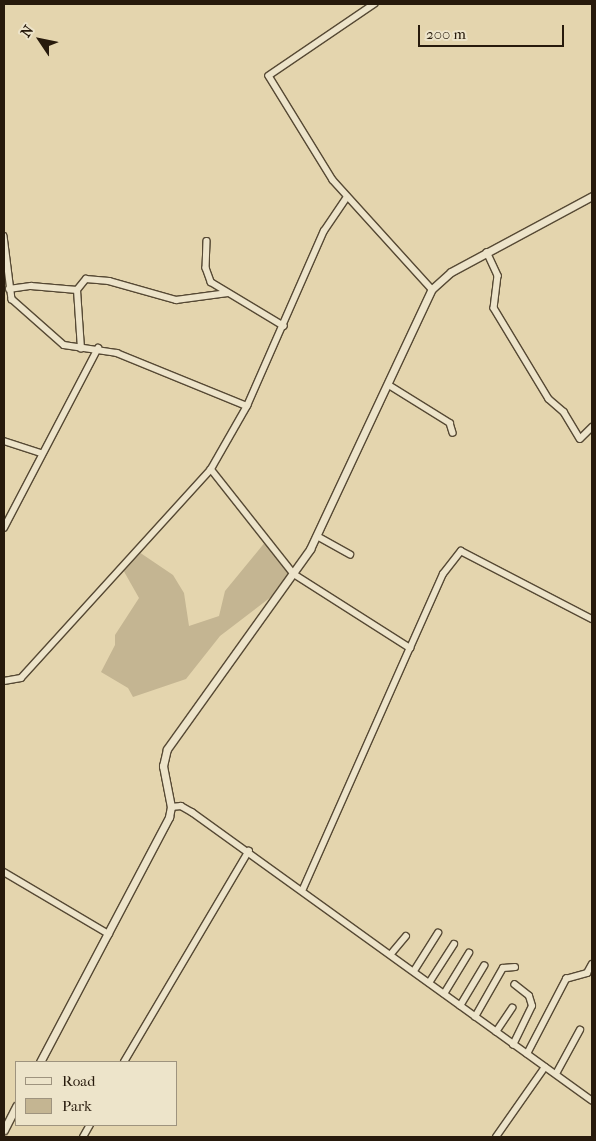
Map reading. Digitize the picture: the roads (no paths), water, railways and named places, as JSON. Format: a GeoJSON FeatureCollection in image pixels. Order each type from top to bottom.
{"type":"FeatureCollection","features":[{"type":"Feature","properties":{"kind":"street"},"geometry":{"type":"LineString","coordinates":[[375,4],[268,75],[346,197],[432,289]]}},
{"type":"Feature","properties":{"kind":"street"},"geometry":{"type":"LineString","coordinates":[[41,1061],[109,934],[172,807],[163,766],[167,749],[216,675],[294,574],[316,536],[432,289],[443,277],[592,196]]}},
{"type":"Feature","properties":{"kind":"street"},"geometry":{"type":"LineString","coordinates":[[4,681],[21,678],[211,469],[247,406],[284,326],[324,231],[346,197]]}},
{"type":"Feature","properties":{"kind":"street"},"geometry":{"type":"LineString","coordinates":[[4,236],[7,292],[20,308],[64,345],[81,349],[98,348],[247,406]]}},
{"type":"Feature","properties":{"kind":"street"},"geometry":{"type":"LineString","coordinates":[[207,241],[207,272],[211,282],[228,294],[284,326]]}},
{"type":"Feature","properties":{"kind":"street"},"geometry":{"type":"LineString","coordinates":[[487,252],[498,276],[494,308],[550,399],[564,412],[580,439],[592,427]]}},
{"type":"Feature","properties":{"kind":"street"},"geometry":{"type":"LineString","coordinates":[[81,349],[77,290],[80,284],[94,278],[176,300],[228,294]]}},
{"type":"Feature","properties":{"kind":"street"},"geometry":{"type":"LineString","coordinates":[[7,292],[31,286],[77,290]]}},
{"type":"Feature","properties":{"kind":"street"},"geometry":{"type":"LineString","coordinates":[[4,528],[98,348]]}},
{"type":"Feature","properties":{"kind":"street"},"geometry":{"type":"LineString","coordinates":[[389,384],[450,422],[452,434]]}},
{"type":"Feature","properties":{"kind":"street"},"geometry":{"type":"LineString","coordinates":[[4,441],[42,453]]}},
{"type":"Feature","properties":{"kind":"street"},"geometry":{"type":"LineString","coordinates":[[211,469],[294,574],[410,648]]}},
{"type":"Feature","properties":{"kind":"street"},"geometry":{"type":"LineString","coordinates":[[316,536],[350,554]]}},
{"type":"Feature","properties":{"kind":"street"},"geometry":{"type":"LineString","coordinates":[[303,890],[443,574],[461,550],[592,619]]}},
{"type":"Feature","properties":{"kind":"street"},"geometry":{"type":"LineString","coordinates":[[172,807],[186,808],[249,851],[513,1045],[592,1100]]}},
{"type":"Feature","properties":{"kind":"street"},"geometry":{"type":"LineString","coordinates":[[125,1061],[249,851]]}},
{"type":"Feature","properties":{"kind":"street"},"geometry":{"type":"LineString","coordinates":[[4,872],[109,934]]}},
{"type":"Feature","properties":{"kind":"street"},"geometry":{"type":"LineString","coordinates":[[414,972],[438,933]]}},
{"type":"Feature","properties":{"kind":"street"},"geometry":{"type":"LineString","coordinates":[[391,954],[406,936]]}},
{"type":"Feature","properties":{"kind":"street"},"geometry":{"type":"LineString","coordinates":[[429,983],[454,944]]}},
{"type":"Feature","properties":{"kind":"street"},"geometry":{"type":"LineString","coordinates":[[444,994],[469,953]]}},
{"type":"Feature","properties":{"kind":"street"},"geometry":{"type":"LineString","coordinates":[[527,1054],[566,979],[587,973],[592,964]]}},
{"type":"Feature","properties":{"kind":"street"},"geometry":{"type":"LineString","coordinates":[[460,1006],[484,966]]}},
{"type":"Feature","properties":{"kind":"street"},"geometry":{"type":"LineString","coordinates":[[476,1017],[503,968],[515,967]]}},
{"type":"Feature","properties":{"kind":"street"},"geometry":{"type":"LineString","coordinates":[[513,1045],[532,1006],[529,996],[516,985]]}},
{"type":"Feature","properties":{"kind":"street"},"geometry":{"type":"LineString","coordinates":[[496,1032],[512,1008]]}},
{"type":"Feature","properties":{"kind":"street"},"geometry":{"type":"LineString","coordinates":[[556,1074],[580,1030]]}},
{"type":"Feature","properties":{"kind":"street"},"geometry":{"type":"LineString","coordinates":[[496,1137],[545,1067]]}},
{"type":"Feature","properties":{"kind":"street"},"geometry":{"type":"LineString","coordinates":[[4,1130],[15,1108]]}},
{"type":"Feature","properties":{"kind":"street"},"geometry":{"type":"LineString","coordinates":[[83,1137],[89,1126]]}}]}
